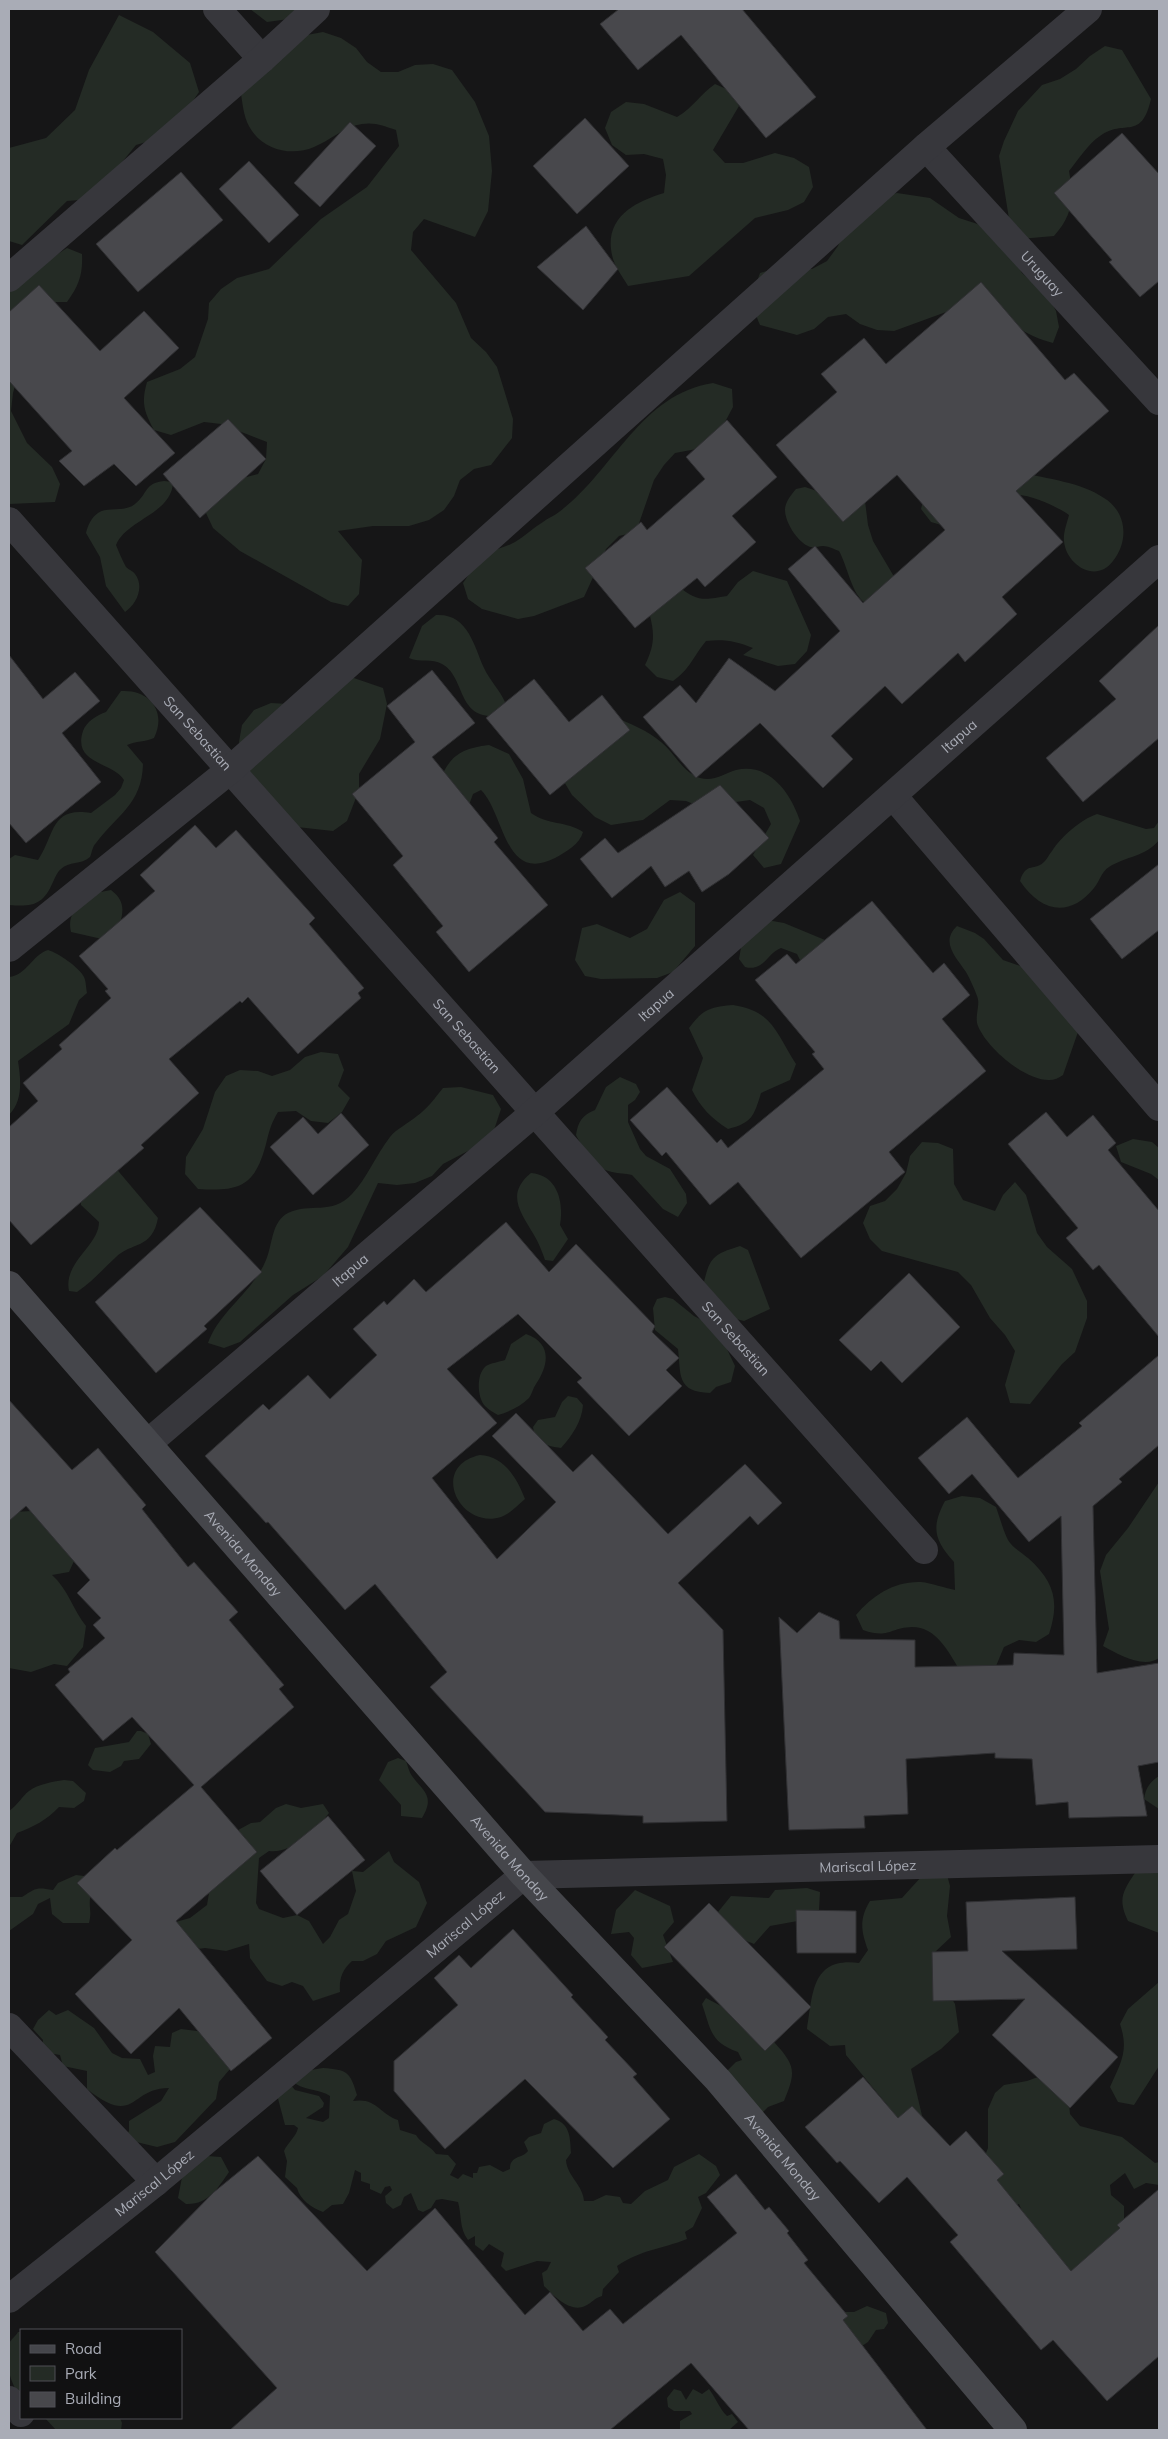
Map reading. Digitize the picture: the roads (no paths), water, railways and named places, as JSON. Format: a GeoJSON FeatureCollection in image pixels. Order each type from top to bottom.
{"type":"FeatureCollection","features":[{"type":"Feature","properties":{"kind":"main road","name":"Avenida Monday"},"geometry":{"type":"LineString","coordinates":[[9,1285],[524,1875],[718,2080],[1013,2430]]}},
{"type":"Feature","properties":{"kind":"street"},"geometry":{"type":"LineString","coordinates":[[217,9],[262,59]]}},
{"type":"Feature","properties":{"kind":"street"},"geometry":{"type":"LineString","coordinates":[[9,278],[262,59],[316,9]]}},
{"type":"Feature","properties":{"kind":"street"},"geometry":{"type":"LineString","coordinates":[[9,948],[230,770],[926,147],[1088,9]]}},
{"type":"Feature","properties":{"kind":"street","name":"Uruguay"},"geometry":{"type":"LineString","coordinates":[[926,147],[1159,401]]}},
{"type":"Feature","properties":{"kind":"street","name":"San Sebastian"},"geometry":{"type":"LineString","coordinates":[[9,521],[924,1550]]}},
{"type":"Feature","properties":{"kind":"street","name":"Itapua"},"geometry":{"type":"LineString","coordinates":[[148,1443],[535,1112],[894,796],[1159,559]]}},
{"type":"Feature","properties":{"kind":"street"},"geometry":{"type":"LineString","coordinates":[[894,796],[1159,1107]]}},
{"type":"Feature","properties":{"kind":"street","name":"Mariscal López"},"geometry":{"type":"LineString","coordinates":[[9,2299],[156,2182],[524,1875],[1159,1859]]}},
{"type":"Feature","properties":{"kind":"street"},"geometry":{"type":"LineString","coordinates":[[9,2027],[156,2182]]}},
{"type":"Feature","properties":{"kind":"street"},"geometry":{"type":"LineString","coordinates":[[9,2400],[20,2412]]}},
{"type":"Feature","properties":{"kind":"street"},"geometry":{"type":"LineString","coordinates":[[27,2419],[37,2430]]}}]}
